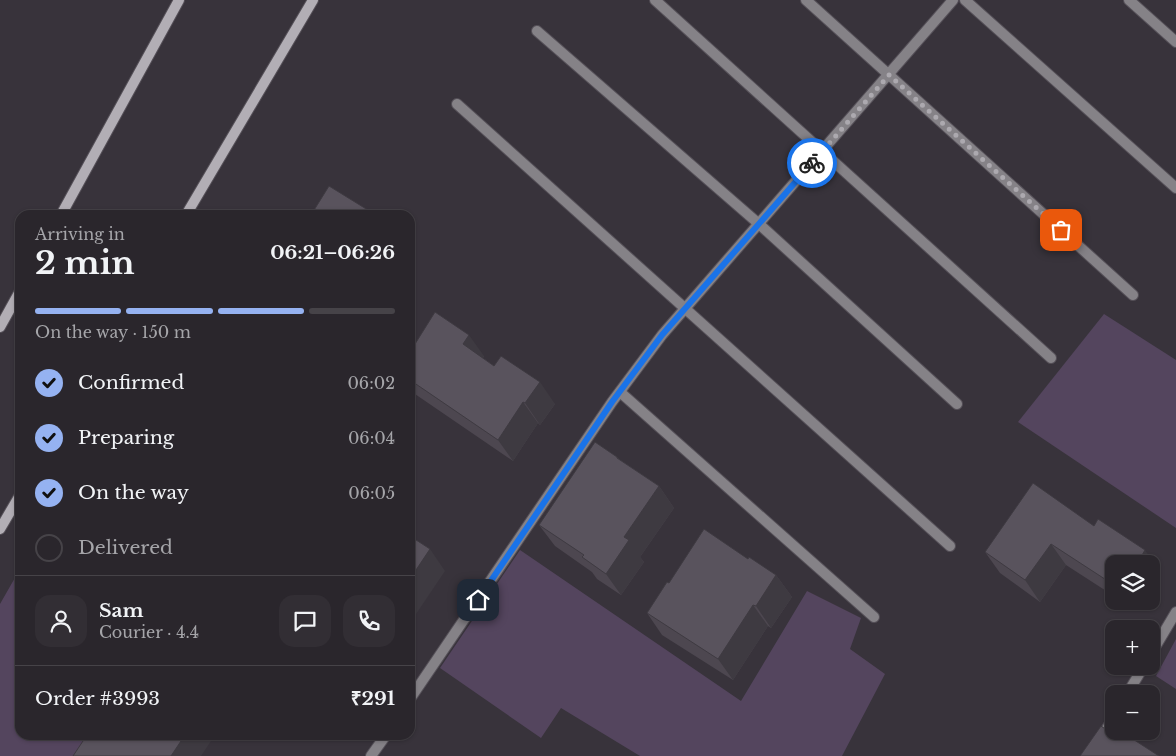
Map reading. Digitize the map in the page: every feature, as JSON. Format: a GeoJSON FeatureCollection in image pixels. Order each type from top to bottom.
{"type":"FeatureCollection","features":[{"type":"Feature","properties":{"kind":"street"},"geometry":{"type":"LineString","coordinates":[[64,210],[179,0]]}},
{"type":"Feature","properties":{"kind":"street"},"geometry":{"type":"LineString","coordinates":[[189,210],[313,0]]}},
{"type":"Feature","properties":{"kind":"street"},"geometry":{"type":"LineString","coordinates":[[655,0],[1051,358]]}},
{"type":"Feature","properties":{"kind":"street"},"geometry":{"type":"LineString","coordinates":[[806,0],[1133,295]]}},
{"type":"Feature","properties":{"kind":"street"},"geometry":{"type":"LineString","coordinates":[[415,692],[620,392],[662,335],[953,0]]}},
{"type":"Feature","properties":{"kind":"street"},"geometry":{"type":"LineString","coordinates":[[965,0],[1176,188]]}},
{"type":"Feature","properties":{"kind":"street"},"geometry":{"type":"LineString","coordinates":[[1129,0],[1176,42]]}},
{"type":"Feature","properties":{"kind":"street"},"geometry":{"type":"LineString","coordinates":[[537,31],[758,224],[957,404]]}},
{"type":"Feature","properties":{"kind":"street"},"geometry":{"type":"LineString","coordinates":[[456,104],[950,546]]}},
{"type":"Feature","properties":{"kind":"street"},"geometry":{"type":"LineString","coordinates":[[0,327],[15,300]]}},
{"type":"Feature","properties":{"kind":"street"},"geometry":{"type":"LineString","coordinates":[[620,392],[874,618]]}},
{"type":"Feature","properties":{"kind":"street"},"geometry":{"type":"LineString","coordinates":[[0,529],[15,504]]}},
{"type":"Feature","properties":{"kind":"street"},"geometry":{"type":"LineString","coordinates":[[1160,639],[1176,612]]}},
{"type":"Feature","properties":{"kind":"street"},"geometry":{"type":"LineString","coordinates":[[1090,756],[1105,732]]}},
{"type":"Feature","properties":{"kind":"street"},"geometry":{"type":"LineString","coordinates":[[371,756],[382,740]]}},
{"type":"Feature","properties":{"kind":"shaded area"},"geometry":{"type":"Polygon","coordinates":[[[1104,314],[1176,360],[1176,528],[1018,422],[1104,314]]]}},
{"type":"Feature","properties":{"kind":"shaded area"},"geometry":{"type":"Polygon","coordinates":[[[520,550],[741,701],[807,591],[861,618],[850,649],[885,674],[842,756],[640,756],[561,708],[541,738],[440,668],[520,550]]]}},
{"type":"Feature","properties":{"kind":"shaded area"},"geometry":{"type":"Polygon","coordinates":[[[15,578],[15,740],[100,740],[89,756],[0,756],[0,604],[15,578]]]}},
{"type":"Feature","properties":{"kind":"shaded area"},"geometry":{"type":"Polygon","coordinates":[[[1176,639],[1176,689],[1156,676],[1160,675],[1160,669],[1176,639]]]}},
{"type":"Feature","properties":{"kind":"building"},"geometry":{"type":"Polygon","coordinates":[[[329,186],[368,210],[314,210],[329,186]]]}},
{"type":"Feature","properties":{"kind":"building"},"geometry":{"type":"Polygon","coordinates":[[[435,312],[469,335],[463,344],[494,366],[501,356],[540,382],[525,403],[523,402],[498,440],[415,383],[415,344],[435,312]]]}},
{"type":"Feature","properties":{"kind":"building"},"geometry":{"type":"Polygon","coordinates":[[[595,442],[659,486],[624,537],[629,540],[606,574],[582,557],[584,555],[539,525],[595,442]]]}},
{"type":"Feature","properties":{"kind":"building"},"geometry":{"type":"Polygon","coordinates":[[[1033,483],[1094,526],[1098,519],[1145,550],[1142,555],[1105,555],[1105,579],[1051,544],[1025,580],[985,552],[1033,483]]]}},
{"type":"Feature","properties":{"kind":"building"},"geometry":{"type":"Polygon","coordinates":[[[704,529],[748,559],[749,557],[776,575],[756,606],[753,605],[718,659],[647,613],[704,529]]]}},
{"type":"Feature","properties":{"kind":"building"},"geometry":{"type":"Polygon","coordinates":[[[415,539],[430,549],[415,572],[415,539]]]}},
{"type":"Feature","properties":{"kind":"building"},"geometry":{"type":"Polygon","coordinates":[[[1101,726],[1105,729],[1105,740],[1134,740],[1159,756],[1080,756],[1101,726]]]}},
{"type":"Feature","properties":{"kind":"building"},"geometry":{"type":"Polygon","coordinates":[[[84,740],[182,740],[171,756],[73,756],[84,740]]]}},
{"type":"Feature","properties":{"kind":"way so far"},"geometry":{"type":"LineString","coordinates":[[812,163],[889,75],[1061,230]]}},
{"type":"Feature","properties":{"kind":"route"},"geometry":{"type":"LineString","coordinates":[[478,600],[612,402],[662,335],[812,163]]}}]}
